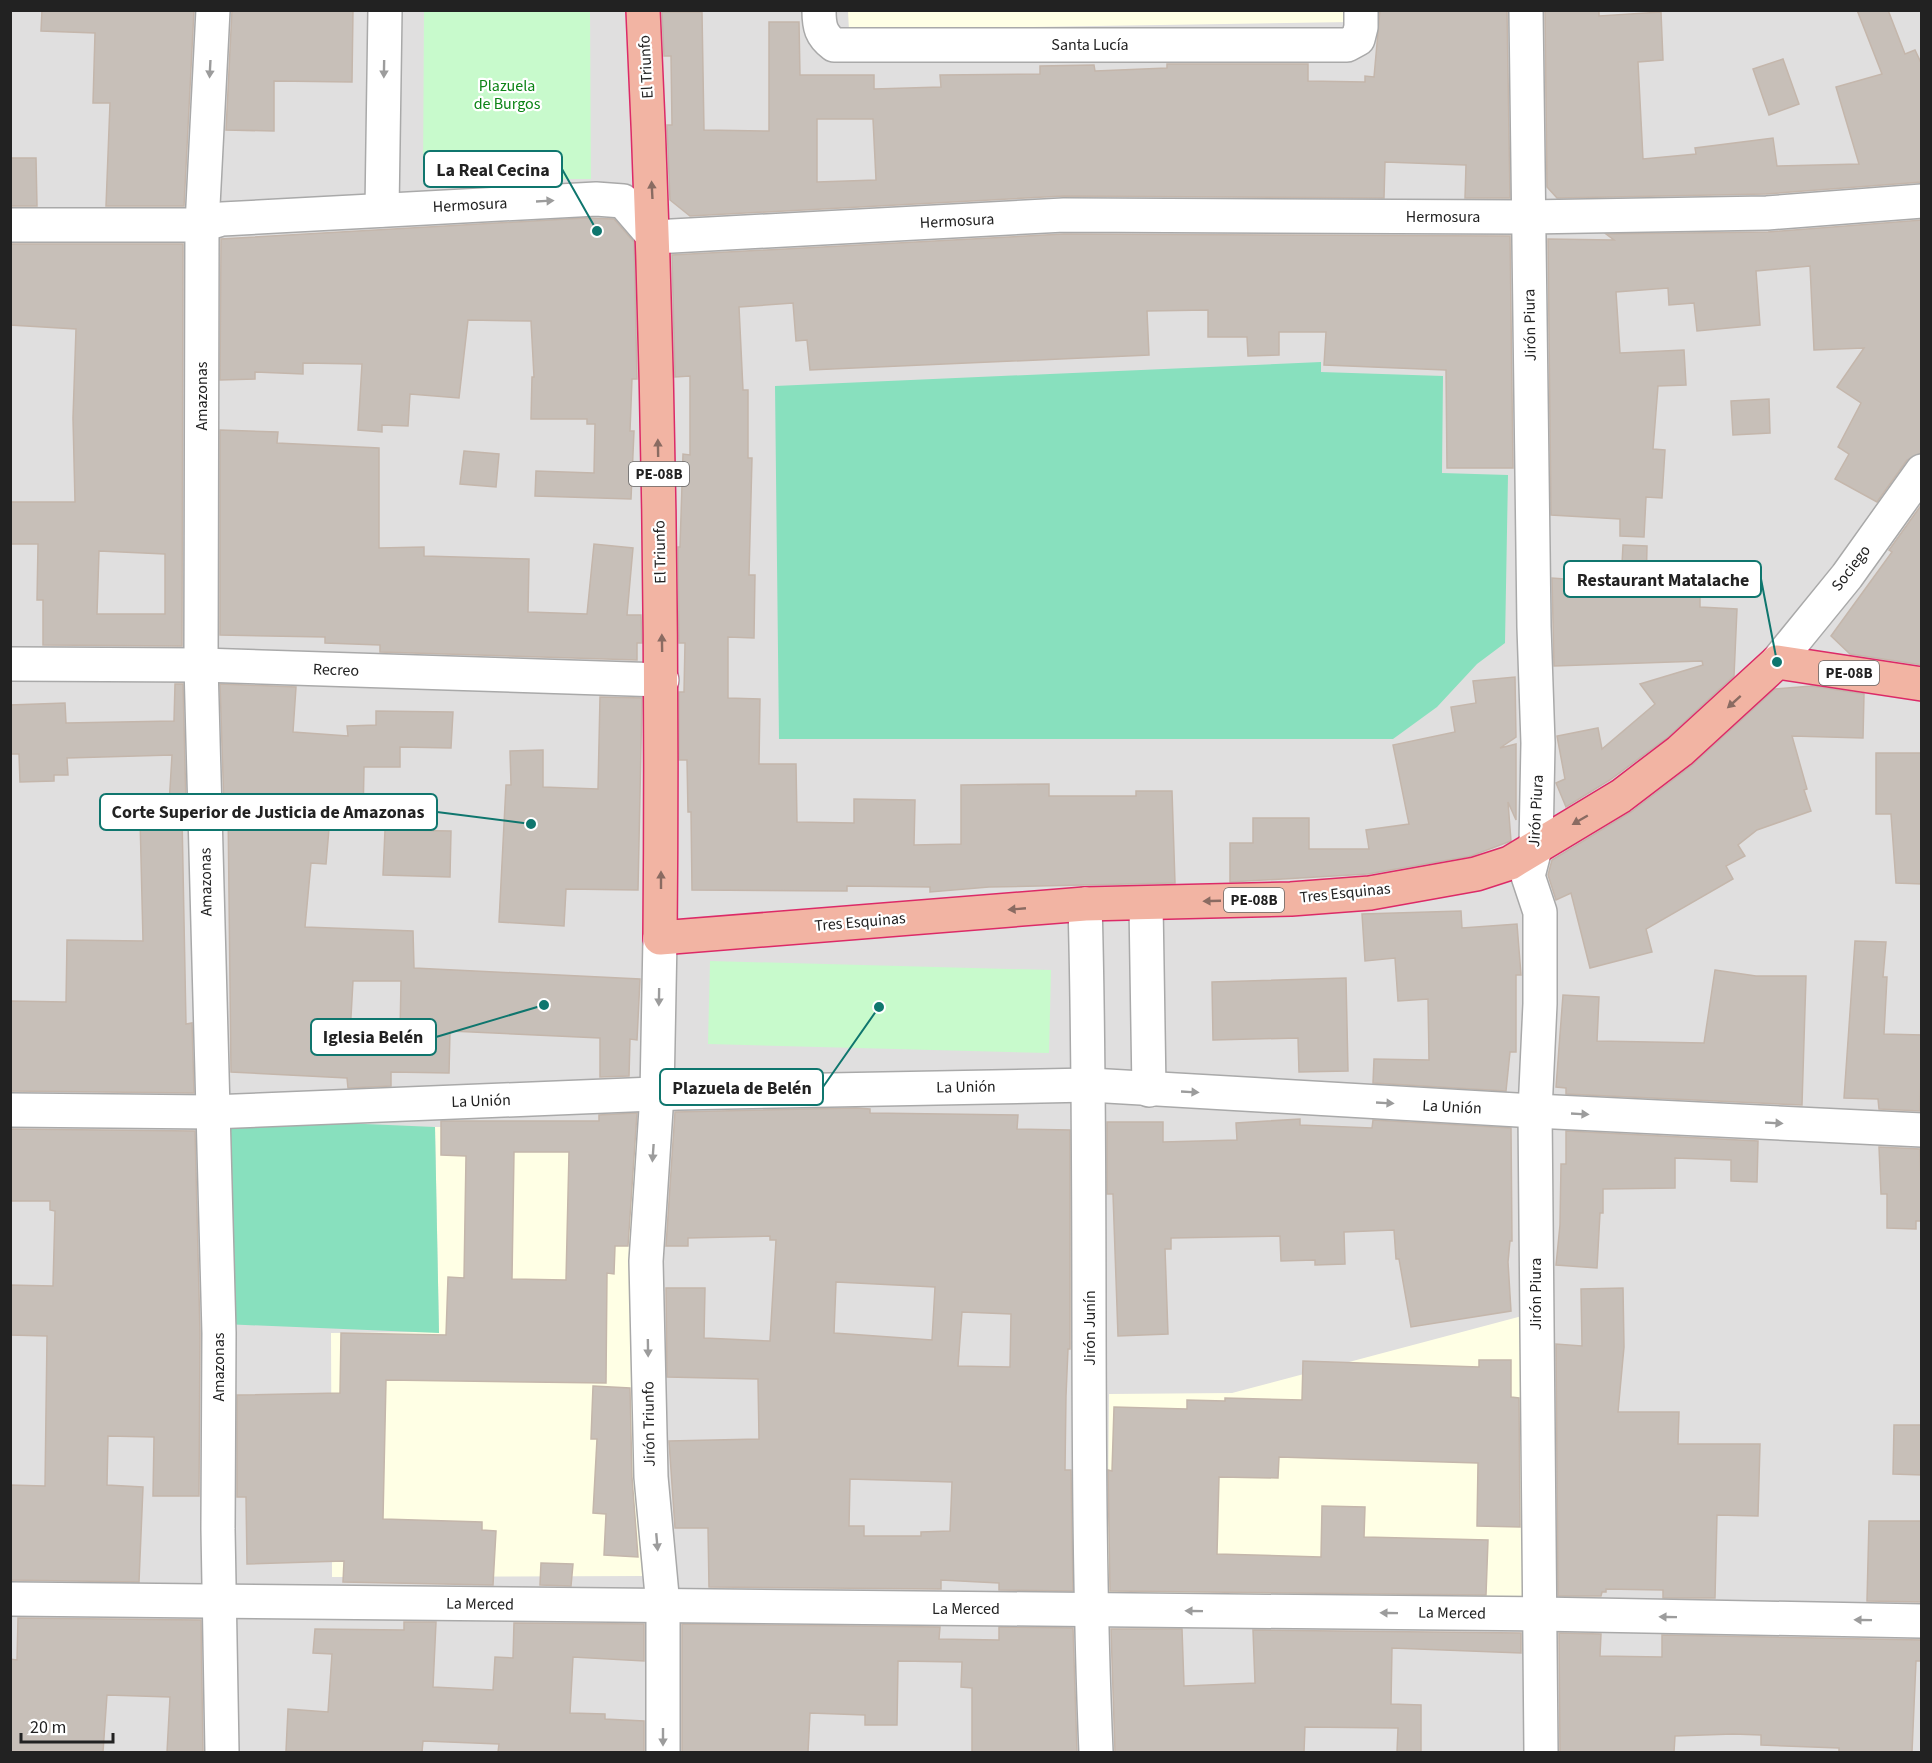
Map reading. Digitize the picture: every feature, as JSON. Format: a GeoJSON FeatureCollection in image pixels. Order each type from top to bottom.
{"type":"FeatureCollection","features":[{"type":"Feature","properties":{"kind":"highway","name":"El Triunfo"},"geometry":{"type":"LineString","coordinates":[[644,10],[654,237],[662,680],[660,938]]}},
{"type":"Feature","properties":{"kind":"highway","name":"Tres Esquinas"},"geometry":{"type":"LineString","coordinates":[[660,938],[1085,904],[1146,904],[1370,893],[1476,874],[1510,863],[1536,845],[1621,796],[1680,751],[1777,662]]}},
{"type":"Feature","properties":{"kind":"highway","name":"PE-08B"},"geometry":{"type":"LineString","coordinates":[[1777,662],[1922,684]]}},
{"type":"Feature","properties":{"kind":"street","name":"Amazonas"},"geometry":{"type":"LineString","coordinates":[[213,10],[202,225],[201,665],[211,1112],[219,1333],[218,1529],[222,1752]]}},
{"type":"Feature","properties":{"kind":"street"},"geometry":{"type":"LineString","coordinates":[[382,210],[385,10]]}},
{"type":"Feature","properties":{"kind":"street","name":"Jirón Piura"},"geometry":{"type":"LineString","coordinates":[[1526,10],[1535,684],[1538,743],[1536,845],[1528,876],[1540,912],[1540,1004],[1535,1112],[1541,1752]]}},
{"type":"Feature","properties":{"kind":"street","name":"Santa Lucía"},"geometry":{"type":"LineString","coordinates":[[821,23],[834,45],[1347,45],[1359,25]]}},
{"type":"Feature","properties":{"kind":"street","name":"Hermosura"},"geometry":{"type":"LineString","coordinates":[[10,225],[202,225],[222,219],[596,199],[623,201],[654,237],[1064,215],[1528,217],[1767,213],[1922,201]]}},
{"type":"Feature","properties":{"kind":"street","name":"Sociego"},"geometry":{"type":"LineString","coordinates":[[1777,662],[1847,576],[1922,471]]}},
{"type":"Feature","properties":{"kind":"street","name":"Recreo"},"geometry":{"type":"LineString","coordinates":[[10,664],[201,665],[662,680]]}},
{"type":"Feature","properties":{"kind":"street","name":"Jirón Junín"},"geometry":{"type":"LineString","coordinates":[[1085,904],[1090,1085],[1090,1610],[1096,1752]]}},
{"type":"Feature","properties":{"kind":"street"},"geometry":{"type":"LineString","coordinates":[[1146,904],[1149,1090]]}},
{"type":"Feature","properties":{"kind":"street","name":"El Triunfo"},"geometry":{"type":"LineString","coordinates":[[657,1094],[660,938]]}},
{"type":"Feature","properties":{"kind":"street","name":"La Unión"},"geometry":{"type":"LineString","coordinates":[[10,1110],[211,1112],[657,1094],[1090,1085],[1535,1112],[1922,1130]]}},
{"type":"Feature","properties":{"kind":"street","name":"Jirón Triunfo"},"geometry":{"type":"LineString","coordinates":[[657,1094],[646,1261],[651,1477],[663,1606],[663,1752]]}},
{"type":"Feature","properties":{"kind":"street","name":"La Merced"},"geometry":{"type":"LineString","coordinates":[[10,1599],[1539,1614],[1922,1621]]}},
{"type":"Feature","properties":{"kind":"shaded area"},"geometry":{"type":"Polygon","coordinates":[[[1352,10],[1352,22],[849,30],[848,11],[1352,10]]]}},
{"type":"Feature","properties":{"kind":"shaded area"},"geometry":{"type":"Polygon","coordinates":[[[11,11],[1921,11],[1921,1752],[11,1752],[11,11]]]}},
{"type":"Feature","properties":{"kind":"shaded area"},"geometry":{"type":"Polygon","coordinates":[[[435,1127],[636,1127],[642,1576],[332,1577],[331,1333],[439,1332],[435,1127]]]}},
{"type":"Feature","properties":{"kind":"shaded area"},"geometry":{"type":"Polygon","coordinates":[[[1522,1316],[1523,1602],[1107,1604],[1109,1394],[1232,1393],[1522,1316]]]}},
{"type":"Feature","properties":{"kind":"green space","name":"Plazuela de Burgos"},"geometry":{"type":"Polygon","coordinates":[[[424,11],[590,11],[591,179],[436,179],[423,171],[424,11]]]}},
{"type":"Feature","properties":{"kind":"green space"},"geometry":{"type":"Polygon","coordinates":[[[1321,362],[1321,372],[1443,376],[1442,473],[1508,475],[1505,643],[1477,664],[1437,707],[1393,739],[779,739],[775,386],[1321,362]]]}},
{"type":"Feature","properties":{"kind":"green space"},"geometry":{"type":"Polygon","coordinates":[[[710,961],[1051,970],[1049,1053],[708,1044],[710,961]]]}},
{"type":"Feature","properties":{"kind":"green space"},"geometry":{"type":"Polygon","coordinates":[[[226,1118],[435,1127],[439,1333],[223,1324],[226,1118]]]}},
{"type":"Feature","properties":{"kind":"building"},"geometry":{"type":"Polygon","coordinates":[[[42,10],[194,10],[184,206],[106,206],[110,103],[93,103],[95,33],[41,31],[42,10]]]}},
{"type":"Feature","properties":{"kind":"building"},"geometry":{"type":"Polygon","coordinates":[[[232,10],[353,10],[352,82],[274,81],[274,131],[226,130],[232,10]]]}},
{"type":"Feature","properties":{"kind":"building"},"geometry":{"type":"Polygon","coordinates":[[[1380,10],[1507,10],[1510,198],[1465,198],[1466,165],[1385,162],[1384,198],[1064,196],[690,216],[670,200],[667,125],[672,125],[671,56],[664,56],[662,12],[702,12],[704,130],[769,131],[769,22],[799,22],[800,75],[874,75],[874,89],[941,87],[940,75],[1040,74],[1040,66],[1094,65],[1095,71],[1167,68],[1167,64],[1308,64],[1308,81],[1365,82],[1365,76],[1374,77],[1380,10]],[[817,119],[817,182],[876,180],[873,119],[817,119]]]}},
{"type":"Feature","properties":{"kind":"building"},"geometry":{"type":"Polygon","coordinates":[[[1545,10],[1599,10],[1599,16],[1661,12],[1663,60],[1638,62],[1643,159],[1696,154],[1695,148],[1773,138],[1777,166],[1859,164],[1836,87],[1882,74],[1857,10],[1888,10],[1905,54],[1915,50],[1922,65],[1922,182],[1766,194],[1557,198],[1547,187],[1545,10]]]}},
{"type":"Feature","properties":{"kind":"building"},"geometry":{"type":"Polygon","coordinates":[[[1783,59],[1799,104],[1769,115],[1753,69],[1783,59]]]}},
{"type":"Feature","properties":{"kind":"building"},"geometry":{"type":"Polygon","coordinates":[[[10,158],[36,158],[37,206],[10,206],[10,158]]]}},
{"type":"Feature","properties":{"kind":"building"},"geometry":{"type":"Polygon","coordinates":[[[585,218],[614,219],[634,242],[637,379],[632,379],[630,431],[634,431],[631,499],[535,496],[536,471],[594,473],[595,424],[587,424],[587,419],[531,419],[532,377],[534,377],[531,321],[468,320],[459,398],[410,394],[408,426],[382,425],[382,432],[358,430],[362,364],[303,363],[303,374],[255,372],[255,379],[220,380],[221,239],[585,218]]]}},
{"type":"Feature","properties":{"kind":"building"},"geometry":{"type":"Polygon","coordinates":[[[1922,220],[1922,453],[1907,460],[1877,502],[1835,479],[1849,454],[1838,447],[1861,403],[1837,387],[1864,348],[1814,350],[1810,266],[1756,271],[1760,325],[1697,331],[1694,303],[1669,305],[1668,288],[1616,292],[1620,353],[1684,350],[1686,385],[1658,386],[1653,449],[1665,450],[1662,498],[1646,497],[1644,537],[1620,536],[1620,519],[1551,515],[1548,239],[1614,240],[1606,234],[1768,232],[1922,220]]]}},
{"type":"Feature","properties":{"kind":"building"},"geometry":{"type":"Polygon","coordinates":[[[1064,234],[1510,236],[1513,468],[1447,468],[1446,370],[1324,365],[1326,332],[1279,332],[1279,355],[1248,356],[1247,337],[1208,337],[1208,310],[1147,311],[1149,355],[810,370],[807,340],[796,341],[793,303],[739,307],[743,390],[748,390],[748,458],[752,458],[749,575],[755,575],[754,638],[728,637],[728,698],[760,699],[759,764],[796,764],[797,822],[854,823],[854,799],[915,800],[914,845],[961,844],[961,785],[1049,784],[1049,796],[1136,796],[1136,791],[1172,791],[1175,883],[989,887],[930,892],[930,887],[847,886],[847,891],[692,890],[691,812],[688,812],[687,760],[679,760],[679,692],[684,692],[685,643],[679,643],[678,547],[680,547],[683,454],[690,455],[690,376],[675,377],[672,255],[1064,234]]]}},
{"type":"Feature","properties":{"kind":"building"},"geometry":{"type":"Polygon","coordinates":[[[10,244],[183,244],[182,646],[43,645],[43,600],[37,600],[38,544],[10,544],[10,502],[75,502],[73,418],[76,329],[10,325],[10,244]],[[99,551],[97,614],[165,614],[165,554],[99,551]]]}},
{"type":"Feature","properties":{"kind":"building"},"geometry":{"type":"Polygon","coordinates":[[[1769,399],[1770,433],[1733,435],[1731,401],[1769,399]]]}},
{"type":"Feature","properties":{"kind":"building"},"geometry":{"type":"Polygon","coordinates":[[[220,430],[278,432],[277,443],[379,448],[379,548],[424,547],[424,556],[529,559],[528,612],[587,614],[594,544],[633,548],[627,615],[641,615],[642,643],[637,643],[637,660],[380,652],[380,645],[325,643],[325,637],[220,635],[220,430]]]}},
{"type":"Feature","properties":{"kind":"building"},"geometry":{"type":"Polygon","coordinates":[[[464,451],[499,454],[496,487],[460,484],[464,451]]]}},
{"type":"Feature","properties":{"kind":"building"},"geometry":{"type":"Polygon","coordinates":[[[1922,504],[1922,665],[1850,654],[1831,636],[1892,552],[1889,550],[1922,504]]]}},
{"type":"Feature","properties":{"kind":"building"},"geometry":{"type":"Polygon","coordinates":[[[1623,545],[1647,546],[1646,592],[1700,592],[1700,607],[1737,609],[1734,676],[1668,737],[1610,780],[1566,807],[1556,783],[1565,779],[1557,736],[1598,728],[1602,749],[1655,704],[1640,684],[1703,665],[1702,661],[1554,666],[1552,578],[1621,583],[1623,545]]]}},
{"type":"Feature","properties":{"kind":"building"},"geometry":{"type":"Polygon","coordinates":[[[1515,677],[1516,737],[1500,748],[1516,744],[1516,820],[1508,802],[1511,841],[1471,856],[1368,874],[1230,882],[1230,843],[1253,843],[1253,818],[1309,818],[1309,849],[1369,849],[1366,830],[1409,824],[1393,745],[1455,732],[1451,707],[1476,703],[1473,681],[1515,677]]]}},
{"type":"Feature","properties":{"kind":"building"},"geometry":{"type":"Polygon","coordinates":[[[175,684],[183,684],[186,806],[169,805],[172,755],[67,758],[68,775],[54,775],[54,781],[20,782],[19,754],[10,754],[10,705],[65,703],[66,723],[174,721],[175,684]]]}},
{"type":"Feature","properties":{"kind":"building"},"geometry":{"type":"Polygon","coordinates":[[[220,684],[296,687],[293,732],[348,736],[347,726],[376,725],[376,711],[453,712],[451,748],[400,747],[400,767],[364,767],[363,818],[330,817],[326,864],[311,863],[305,927],[413,931],[414,968],[640,979],[637,1040],[630,1039],[629,1076],[600,1077],[600,1038],[450,1031],[449,1073],[391,1072],[391,1086],[348,1088],[347,1078],[231,1072],[228,807],[224,807],[220,684]],[[353,981],[350,1035],[400,1035],[401,981],[353,981]]]}},
{"type":"Feature","properties":{"kind":"building"},"geometry":{"type":"Polygon","coordinates":[[[1812,686],[1864,694],[1863,738],[1792,736],[1811,811],[1757,830],[1738,845],[1745,856],[1726,866],[1733,879],[1646,929],[1652,952],[1590,968],[1571,893],[1556,900],[1548,875],[1552,860],[1631,812],[1691,766],[1775,689],[1812,686]]]}},
{"type":"Feature","properties":{"kind":"building"},"geometry":{"type":"Polygon","coordinates":[[[600,697],[642,698],[638,890],[566,889],[564,926],[499,922],[506,785],[511,785],[510,751],[543,750],[543,787],[598,789],[600,697]]]}},
{"type":"Feature","properties":{"kind":"building"},"geometry":{"type":"Polygon","coordinates":[[[1876,753],[1922,753],[1922,884],[1896,883],[1891,814],[1876,814],[1876,753]]]}},
{"type":"Feature","properties":{"kind":"building"},"geometry":{"type":"Polygon","coordinates":[[[182,816],[186,1024],[192,1023],[194,1093],[10,1091],[10,1001],[66,1002],[67,940],[143,941],[140,817],[182,816]]]}},
{"type":"Feature","properties":{"kind":"building"},"geometry":{"type":"Polygon","coordinates":[[[385,830],[451,831],[450,877],[383,875],[385,830]]]}},
{"type":"Feature","properties":{"kind":"building"},"geometry":{"type":"Polygon","coordinates":[[[1461,911],[1462,928],[1517,924],[1521,975],[1516,975],[1516,1052],[1510,1052],[1506,1091],[1373,1083],[1374,1059],[1429,1060],[1428,999],[1398,1001],[1395,958],[1365,961],[1362,914],[1461,911]]]}},
{"type":"Feature","properties":{"kind":"building"},"geometry":{"type":"Polygon","coordinates":[[[1855,941],[1886,942],[1883,977],[1887,977],[1884,1034],[1922,1035],[1920,1111],[1879,1109],[1878,1099],[1844,1098],[1855,941]]]}},
{"type":"Feature","properties":{"kind":"building"},"geometry":{"type":"Polygon","coordinates":[[[1715,970],[1756,976],[1806,976],[1802,1105],[1566,1094],[1566,1088],[1556,1087],[1563,995],[1599,997],[1597,1041],[1704,1043],[1715,970]]]}},
{"type":"Feature","properties":{"kind":"building"},"geometry":{"type":"Polygon","coordinates":[[[1346,978],[1348,1071],[1299,1072],[1298,1038],[1213,1040],[1212,982],[1346,978]]]}},
{"type":"Feature","properties":{"kind":"building"},"geometry":{"type":"Polygon","coordinates":[[[856,1108],[870,1109],[870,1113],[1018,1115],[1017,1129],[1070,1130],[1070,1349],[1068,1349],[1066,1396],[1065,1470],[1071,1470],[1073,1591],[999,1590],[999,1583],[941,1580],[941,1589],[709,1587],[708,1528],[675,1528],[669,1441],[759,1439],[758,1379],[667,1377],[666,1288],[705,1288],[704,1338],[770,1341],[776,1240],[770,1240],[770,1236],[688,1238],[688,1246],[666,1246],[675,1112],[856,1108]],[[836,1282],[834,1333],[932,1340],[935,1287],[836,1282]],[[962,1312],[958,1366],[1010,1367],[1011,1314],[962,1312]],[[850,1479],[849,1526],[864,1526],[864,1536],[921,1536],[921,1532],[950,1531],[952,1482],[850,1479]]]}},
{"type":"Feature","properties":{"kind":"building"},"geometry":{"type":"Polygon","coordinates":[[[637,1113],[628,1246],[615,1246],[614,1274],[607,1273],[606,1383],[386,1380],[383,1519],[482,1522],[482,1530],[496,1531],[493,1585],[343,1582],[344,1561],[247,1564],[246,1497],[237,1497],[237,1395],[340,1393],[341,1333],[446,1335],[448,1277],[464,1278],[466,1156],[441,1155],[441,1121],[599,1121],[599,1115],[637,1113]],[[514,1152],[512,1279],[566,1280],[569,1152],[514,1152]]]}},
{"type":"Feature","properties":{"kind":"building"},"geometry":{"type":"Polygon","coordinates":[[[1300,1119],[1300,1125],[1372,1128],[1373,1120],[1511,1128],[1512,1241],[1510,1241],[1508,1262],[1511,1311],[1411,1327],[1399,1259],[1396,1259],[1394,1230],[1344,1232],[1345,1264],[1315,1265],[1315,1260],[1281,1261],[1280,1236],[1171,1238],[1171,1249],[1165,1249],[1168,1334],[1118,1336],[1113,1194],[1107,1194],[1107,1122],[1163,1122],[1163,1142],[1237,1140],[1236,1123],[1300,1119]]]}},
{"type":"Feature","properties":{"kind":"building"},"geometry":{"type":"Polygon","coordinates":[[[10,1129],[195,1131],[200,1333],[199,1496],[153,1496],[154,1437],[108,1436],[107,1485],[143,1487],[139,1582],[10,1580],[10,1485],[45,1486],[47,1336],[10,1335],[10,1285],[53,1286],[55,1211],[50,1210],[50,1201],[10,1201],[10,1129]]]}},
{"type":"Feature","properties":{"kind":"building"},"geometry":{"type":"Polygon","coordinates":[[[1566,1131],[1758,1141],[1757,1182],[1731,1181],[1731,1160],[1675,1158],[1675,1188],[1603,1189],[1603,1213],[1600,1213],[1597,1268],[1556,1265],[1560,1225],[1561,1164],[1566,1164],[1566,1131]]]}},
{"type":"Feature","properties":{"kind":"building"},"geometry":{"type":"Polygon","coordinates":[[[1879,1147],[1920,1149],[1922,1221],[1916,1221],[1916,1229],[1887,1228],[1887,1194],[1881,1194],[1879,1147]]]}},
{"type":"Feature","properties":{"kind":"building"},"geometry":{"type":"Polygon","coordinates":[[[1623,1288],[1624,1347],[1618,1412],[1679,1412],[1678,1444],[1760,1444],[1758,1516],[1717,1515],[1715,1598],[1663,1598],[1663,1590],[1606,1589],[1601,1596],[1558,1596],[1556,1344],[1582,1346],[1581,1289],[1623,1288]]]}},
{"type":"Feature","properties":{"kind":"building"},"geometry":{"type":"Polygon","coordinates":[[[1479,1360],[1511,1360],[1511,1397],[1519,1398],[1520,1527],[1477,1526],[1478,1463],[1279,1457],[1278,1478],[1219,1477],[1217,1554],[1321,1557],[1322,1506],[1365,1507],[1364,1537],[1488,1540],[1486,1595],[1110,1591],[1108,1470],[1112,1471],[1114,1407],[1187,1409],[1187,1400],[1225,1401],[1225,1398],[1302,1400],[1303,1361],[1479,1367],[1479,1360]]]}},
{"type":"Feature","properties":{"kind":"building"},"geometry":{"type":"Polygon","coordinates":[[[593,1386],[630,1388],[632,1477],[638,1557],[604,1555],[606,1514],[593,1513],[597,1439],[591,1439],[593,1386]]]}},
{"type":"Feature","properties":{"kind":"building"},"geometry":{"type":"Polygon","coordinates":[[[1894,1425],[1922,1425],[1922,1475],[1893,1474],[1894,1425]]]}},
{"type":"Feature","properties":{"kind":"building"},"geometry":{"type":"Polygon","coordinates":[[[1869,1521],[1922,1521],[1922,1602],[1867,1601],[1869,1521]]]}},
{"type":"Feature","properties":{"kind":"building"},"geometry":{"type":"Polygon","coordinates":[[[541,1563],[573,1564],[571,1586],[540,1585],[541,1563]]]}},
{"type":"Feature","properties":{"kind":"building"},"geometry":{"type":"Polygon","coordinates":[[[18,1618],[201,1620],[203,1752],[167,1752],[170,1697],[107,1695],[103,1752],[10,1752],[10,1659],[17,1660],[18,1618]]]}},
{"type":"Feature","properties":{"kind":"building"},"geometry":{"type":"Polygon","coordinates":[[[404,1622],[436,1622],[433,1687],[493,1690],[495,1657],[513,1658],[514,1623],[644,1624],[644,1661],[573,1657],[570,1713],[605,1714],[605,1719],[644,1721],[644,1752],[498,1752],[499,1744],[423,1741],[422,1752],[286,1751],[288,1709],[328,1712],[332,1654],[313,1653],[315,1629],[404,1630],[404,1622]]]}},
{"type":"Feature","properties":{"kind":"building"},"geometry":{"type":"Polygon","coordinates":[[[682,1624],[940,1627],[939,1639],[999,1640],[999,1627],[1073,1628],[1077,1752],[972,1752],[972,1688],[961,1687],[962,1662],[898,1661],[897,1725],[865,1725],[865,1715],[810,1713],[808,1752],[682,1752],[682,1624]]]}},
{"type":"Feature","properties":{"kind":"building"},"geometry":{"type":"Polygon","coordinates":[[[1111,1629],[1182,1629],[1184,1686],[1255,1683],[1253,1630],[1521,1633],[1521,1653],[1392,1648],[1391,1704],[1421,1705],[1421,1752],[1397,1752],[1398,1728],[1305,1727],[1304,1752],[1115,1752],[1111,1629]]]}},
{"type":"Feature","properties":{"kind":"building"},"geometry":{"type":"Polygon","coordinates":[[[1559,1633],[1601,1634],[1600,1656],[1662,1657],[1662,1635],[1922,1640],[1922,1661],[1916,1661],[1912,1752],[1839,1752],[1839,1748],[1761,1745],[1761,1735],[1733,1734],[1675,1736],[1674,1752],[1560,1752],[1559,1633]]]}},
{"type":"Feature","properties":{"kind":"place","name":"La Real Cecina"},"geometry":{"type":"Point","coordinates":[597,231]}},
{"type":"Feature","properties":{"kind":"place","name":"Restaurant Matalache"},"geometry":{"type":"Point","coordinates":[1777,662]}},
{"type":"Feature","properties":{"kind":"place","name":"Corte Superior de Justicia de Amazonas"},"geometry":{"type":"Point","coordinates":[531,824]}},
{"type":"Feature","properties":{"kind":"place","name":"Iglesia Belén"},"geometry":{"type":"Point","coordinates":[544,1005]}},
{"type":"Feature","properties":{"kind":"place","name":"Plazuela de Belén"},"geometry":{"type":"Point","coordinates":[879,1007]}}]}
